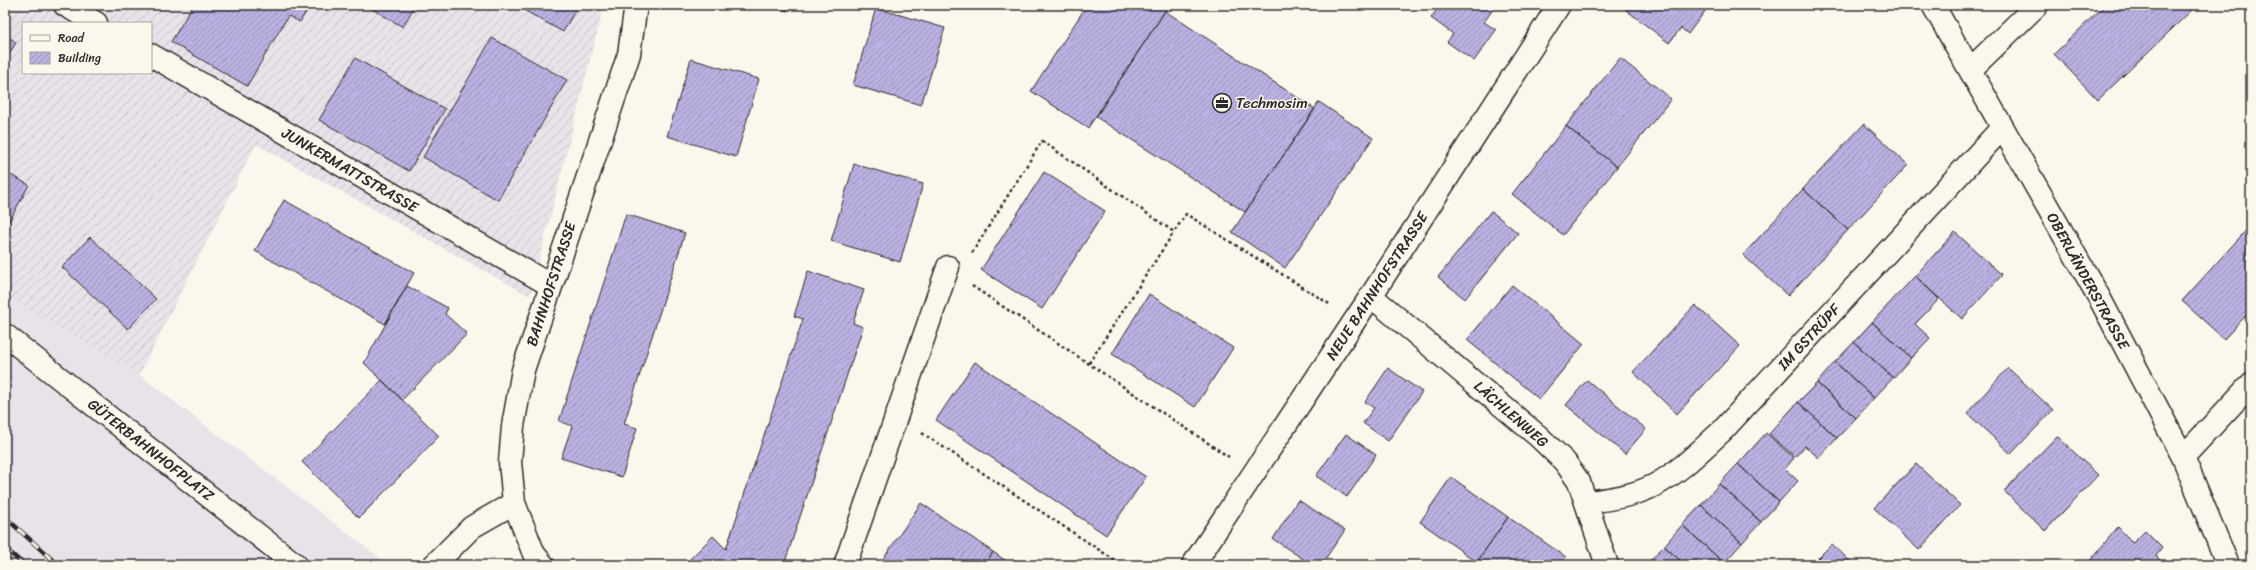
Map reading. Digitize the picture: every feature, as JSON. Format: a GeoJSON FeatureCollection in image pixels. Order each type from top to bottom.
{"type":"FeatureCollection","features":[{"type":"Feature","properties":{"kind":"street"},"geometry":{"type":"LineString","coordinates":[[65,5],[94,22]]}},
{"type":"Feature","properties":{"kind":"street","name":"BAHNHOFSTRASSE"},"geometry":{"type":"LineString","coordinates":[[543,565],[534,554],[514,503],[510,462],[513,426],[523,370],[550,285],[629,54],[636,5]]}},
{"type":"Feature","properties":{"kind":"street","name":"NEUE BAHNHOFSTRASSE"},"geometry":{"type":"LineString","coordinates":[[1193,565],[1371,296],[1559,5]]}},
{"type":"Feature","properties":{"kind":"street","name":"OBERLÄNDERSTRASSE"},"geometry":{"type":"LineString","coordinates":[[1933,5],[1971,69],[2002,128],[2100,299],[2183,457],[2228,565]]}},
{"type":"Feature","properties":{"kind":"street"},"geometry":{"type":"LineString","coordinates":[[1971,69],[2037,5]]}},
{"type":"Feature","properties":{"kind":"street","name":"JUNKERMATTSTRASSE"},"geometry":{"type":"LineString","coordinates":[[152,56],[550,285]]}},
{"type":"Feature","properties":{"kind":"street","name":"IM GSTRÜPF"},"geometry":{"type":"LineString","coordinates":[[1587,502],[1622,497],[1654,485],[1684,466],[1722,430],[2002,128]]}},
{"type":"Feature","properties":{"kind":"street"},"geometry":{"type":"LineString","coordinates":[[845,565],[948,267]]}},
{"type":"Feature","properties":{"kind":"street","name":"LÄCHLENWEG"},"geometry":{"type":"LineString","coordinates":[[1371,296],[1532,431],[1565,462],[1579,482],[1607,565]]}},
{"type":"Feature","properties":{"kind":"street","name":"GÜTERBAHNHOFPLATZ"},"geometry":{"type":"LineString","coordinates":[[5,335],[296,565]]}},
{"type":"Feature","properties":{"kind":"street"},"geometry":{"type":"LineString","coordinates":[[2183,457],[2251,384]]}},
{"type":"Feature","properties":{"kind":"street"},"geometry":{"type":"LineString","coordinates":[[434,565],[472,527],[514,503]]}},
{"type":"Feature","properties":{"kind":"path"},"geometry":{"type":"LineString","coordinates":[[972,255],[1042,141],[1174,232]]}},
{"type":"Feature","properties":{"kind":"path"},"geometry":{"type":"LineString","coordinates":[[1089,364],[1186,214],[1355,320]]}},
{"type":"Feature","properties":{"kind":"path"},"geometry":{"type":"LineString","coordinates":[[969,284],[1254,473]]}},
{"type":"Feature","properties":{"kind":"path"},"geometry":{"type":"LineString","coordinates":[[920,431],[1122,565]]}},
{"type":"Feature","properties":{"kind":"shaded area"},"geometry":{"type":"Polygon","coordinates":[[[5,5],[604,5],[530,296],[256,144],[139,375],[5,296],[5,5]]]}},
{"type":"Feature","properties":{"kind":"shaded area"},"geometry":{"type":"Polygon","coordinates":[[[5,296],[139,375],[389,565],[5,565],[5,296]]]}},
{"type":"Feature","properties":{"kind":"building"},"geometry":{"type":"Polygon","coordinates":[[[193,5],[310,5],[300,22],[288,16],[247,86],[171,42],[193,5]]]}},
{"type":"Feature","properties":{"kind":"building"},"geometry":{"type":"Polygon","coordinates":[[[365,5],[415,5],[403,27],[365,5]]]}},
{"type":"Feature","properties":{"kind":"building"},"geometry":{"type":"Polygon","coordinates":[[[515,5],[578,5],[563,32],[515,5]]]}},
{"type":"Feature","properties":{"kind":"building"},"geometry":{"type":"Polygon","coordinates":[[[769,5],[790,5],[787,11],[769,5]]]}},
{"type":"Feature","properties":{"kind":"building"},"geometry":{"type":"Polygon","coordinates":[[[1087,5],[1169,5],[1088,128],[1031,91],[1087,5]]]}},
{"type":"Feature","properties":{"kind":"building"},"geometry":{"type":"Polygon","coordinates":[[[1440,5],[1496,5],[1484,22],[1496,30],[1474,61],[1447,42],[1453,34],[1431,18],[1440,5]]]}},
{"type":"Feature","properties":{"kind":"building"},"geometry":{"type":"Polygon","coordinates":[[[1630,5],[1697,5],[1705,11],[1688,34],[1681,28],[1669,43],[1626,10],[1630,5]]]}},
{"type":"Feature","properties":{"kind":"building"},"geometry":{"type":"Polygon","coordinates":[[[1697,5],[1710,5],[1705,11],[1697,5]]]}},
{"type":"Feature","properties":{"kind":"building"},"geometry":{"type":"Polygon","coordinates":[[[2105,5],[2197,5],[2098,100],[2054,54],[2105,5]]]}},
{"type":"Feature","properties":{"kind":"building"},"geometry":{"type":"Polygon","coordinates":[[[876,8],[945,28],[921,105],[853,85],[876,8]]]}},
{"type":"Feature","properties":{"kind":"building"},"geometry":{"type":"Polygon","coordinates":[[[1165,11],[1315,109],[1245,212],[1096,117],[1165,11]]]}},
{"type":"Feature","properties":{"kind":"building"},"geometry":{"type":"Polygon","coordinates":[[[5,35],[16,42],[5,62],[5,35]]]}},
{"type":"Feature","properties":{"kind":"building"},"geometry":{"type":"Polygon","coordinates":[[[492,38],[567,80],[498,200],[423,157],[492,38]]]}},
{"type":"Feature","properties":{"kind":"building"},"geometry":{"type":"Polygon","coordinates":[[[355,58],[445,109],[409,171],[319,120],[355,58]]]}},
{"type":"Feature","properties":{"kind":"building"},"geometry":{"type":"Polygon","coordinates":[[[1620,58],[1671,99],[1617,167],[1566,126],[1620,58]]]}},
{"type":"Feature","properties":{"kind":"building"},"geometry":{"type":"Polygon","coordinates":[[[691,59],[759,79],[736,157],[667,136],[691,59]]]}},
{"type":"Feature","properties":{"kind":"building"},"geometry":{"type":"Polygon","coordinates":[[[1319,102],[1373,138],[1285,268],[1232,232],[1319,102]]]}},
{"type":"Feature","properties":{"kind":"building"},"geometry":{"type":"Polygon","coordinates":[[[1864,124],[1908,165],[1848,230],[1803,189],[1864,124]]]}},
{"type":"Feature","properties":{"kind":"building"},"geometry":{"type":"Polygon","coordinates":[[[1566,126],[1617,167],[1563,235],[1512,194],[1566,126]]]}},
{"type":"Feature","properties":{"kind":"building"},"geometry":{"type":"Polygon","coordinates":[[[854,164],[923,184],[900,262],[831,241],[854,164]]]}},
{"type":"Feature","properties":{"kind":"building"},"geometry":{"type":"Polygon","coordinates":[[[5,172],[29,185],[5,229],[5,172]]]}},
{"type":"Feature","properties":{"kind":"building"},"geometry":{"type":"Polygon","coordinates":[[[1044,172],[1105,211],[1042,309],[981,270],[1044,172]]]}},
{"type":"Feature","properties":{"kind":"building"},"geometry":{"type":"Polygon","coordinates":[[[1803,189],[1848,230],[1788,296],[1743,255],[1803,189]]]}},
{"type":"Feature","properties":{"kind":"building"},"geometry":{"type":"Polygon","coordinates":[[[284,200],[414,273],[385,324],[255,251],[284,200]]]}},
{"type":"Feature","properties":{"kind":"building"},"geometry":{"type":"Polygon","coordinates":[[[1491,211],[1518,233],[1465,299],[1438,277],[1491,211]]]}},
{"type":"Feature","properties":{"kind":"building"},"geometry":{"type":"Polygon","coordinates":[[[626,214],[685,233],[624,424],[637,428],[622,477],[561,458],[572,426],[559,421],[626,214]]]}},
{"type":"Feature","properties":{"kind":"building"},"geometry":{"type":"Polygon","coordinates":[[[2251,225],[2251,310],[2224,339],[2182,301],[2251,225]]]}},
{"type":"Feature","properties":{"kind":"building"},"geometry":{"type":"Polygon","coordinates":[[[1955,232],[2002,275],[1962,319],[1915,276],[1955,232]]]}},
{"type":"Feature","properties":{"kind":"building"},"geometry":{"type":"Polygon","coordinates":[[[5,233],[12,237],[5,251],[5,233]]]}},
{"type":"Feature","properties":{"kind":"building"},"geometry":{"type":"Polygon","coordinates":[[[90,237],[156,299],[128,329],[62,267],[90,237]]]}},
{"type":"Feature","properties":{"kind":"building"},"geometry":{"type":"Polygon","coordinates":[[[808,271],[864,290],[853,323],[863,327],[784,565],[684,565],[713,536],[726,549],[803,319],[794,316],[808,271]]]}},
{"type":"Feature","properties":{"kind":"building"},"geometry":{"type":"Polygon","coordinates":[[[1915,276],[1939,299],[1915,324],[1930,338],[1911,358],[1872,322],[1915,276]]]}},
{"type":"Feature","properties":{"kind":"building"},"geometry":{"type":"Polygon","coordinates":[[[1512,285],[1584,344],[1539,399],[1467,340],[1512,285]]]}},
{"type":"Feature","properties":{"kind":"building"},"geometry":{"type":"Polygon","coordinates":[[[407,286],[448,308],[445,314],[467,334],[402,400],[364,363],[407,286]]]}},
{"type":"Feature","properties":{"kind":"building"},"geometry":{"type":"Polygon","coordinates":[[[1149,294],[1233,348],[1195,407],[1112,354],[1149,294]]]}},
{"type":"Feature","properties":{"kind":"building"},"geometry":{"type":"Polygon","coordinates":[[[1695,305],[1740,346],[1677,414],[1633,372],[1695,305]]]}},
{"type":"Feature","properties":{"kind":"building"},"geometry":{"type":"Polygon","coordinates":[[[1872,322],[1911,358],[1893,378],[1854,342],[1872,322]]]}},
{"type":"Feature","properties":{"kind":"building"},"geometry":{"type":"Polygon","coordinates":[[[1854,342],[1893,378],[1874,398],[1835,362],[1854,342]]]}},
{"type":"Feature","properties":{"kind":"building"},"geometry":{"type":"Polygon","coordinates":[[[975,362],[1146,477],[1106,535],[936,420],[975,362]]]}},
{"type":"Feature","properties":{"kind":"building"},"geometry":{"type":"Polygon","coordinates":[[[1835,362],[1874,398],[1856,418],[1817,383],[1835,362]]]}},
{"type":"Feature","properties":{"kind":"building"},"geometry":{"type":"Polygon","coordinates":[[[1388,368],[1422,392],[1388,441],[1363,423],[1374,408],[1365,402],[1388,368]]]}},
{"type":"Feature","properties":{"kind":"building"},"geometry":{"type":"Polygon","coordinates":[[[2008,368],[2053,410],[2011,454],[1967,413],[2008,368]]]}},
{"type":"Feature","properties":{"kind":"building"},"geometry":{"type":"Polygon","coordinates":[[[382,380],[439,436],[359,518],[302,462],[382,380]]]}},
{"type":"Feature","properties":{"kind":"building"},"geometry":{"type":"Polygon","coordinates":[[[1587,380],[1646,429],[1625,454],[1566,405],[1587,380]]]}},
{"type":"Feature","properties":{"kind":"building"},"geometry":{"type":"Polygon","coordinates":[[[1817,383],[1856,418],[1837,438],[1798,402],[1817,383]]]}},
{"type":"Feature","properties":{"kind":"building"},"geometry":{"type":"Polygon","coordinates":[[[1798,402],[1837,438],[1819,458],[1805,446],[1795,457],[1769,434],[1798,402]]]}},
{"type":"Feature","properties":{"kind":"building"},"geometry":{"type":"Polygon","coordinates":[[[1766,433],[1794,458],[1785,469],[1798,481],[1779,502],[1738,464],[1766,433]]]}},
{"type":"Feature","properties":{"kind":"building"},"geometry":{"type":"Polygon","coordinates":[[[1346,434],[1376,455],[1347,497],[1316,476],[1346,434]]]}},
{"type":"Feature","properties":{"kind":"building"},"geometry":{"type":"Polygon","coordinates":[[[2057,436],[2098,475],[2045,531],[2004,491],[2057,436]]]}},
{"type":"Feature","properties":{"kind":"building"},"geometry":{"type":"Polygon","coordinates":[[[1738,464],[1779,502],[1761,522],[1719,484],[1738,464]]]}},
{"type":"Feature","properties":{"kind":"building"},"geometry":{"type":"Polygon","coordinates":[[[1916,464],[1960,505],[1919,550],[1874,508],[1916,464]]]}},
{"type":"Feature","properties":{"kind":"building"},"geometry":{"type":"Polygon","coordinates":[[[1451,477],[1508,517],[1477,562],[1420,522],[1451,477]]]}},
{"type":"Feature","properties":{"kind":"building"},"geometry":{"type":"Polygon","coordinates":[[[1719,484],[1761,522],[1742,543],[1701,505],[1719,484]]]}},
{"type":"Feature","properties":{"kind":"building"},"geometry":{"type":"Polygon","coordinates":[[[1298,500],[1345,530],[1321,565],[1312,565],[1273,539],[1298,500]]]}},
{"type":"Feature","properties":{"kind":"building"},"geometry":{"type":"Polygon","coordinates":[[[921,503],[993,552],[984,565],[886,565],[881,562],[921,503]]]}},
{"type":"Feature","properties":{"kind":"building"},"geometry":{"type":"Polygon","coordinates":[[[1701,505],[1742,543],[1724,563],[1682,525],[1701,505]]]}},
{"type":"Feature","properties":{"kind":"building"},"geometry":{"type":"Polygon","coordinates":[[[1508,517],[1566,557],[1561,565],[1482,565],[1477,562],[1508,517]]]}},
{"type":"Feature","properties":{"kind":"building"},"geometry":{"type":"Polygon","coordinates":[[[1682,525],[1724,563],[1722,565],[1685,565],[1664,546],[1682,525]]]}},
{"type":"Feature","properties":{"kind":"building"},"geometry":{"type":"Polygon","coordinates":[[[2118,527],[2133,543],[2145,531],[2162,548],[2156,556],[2165,565],[2091,565],[2089,562],[2118,527]]]}},
{"type":"Feature","properties":{"kind":"building"},"geometry":{"type":"Polygon","coordinates":[[[1832,544],[1854,565],[1811,565],[1832,544]]]}},
{"type":"Feature","properties":{"kind":"building"},"geometry":{"type":"Polygon","coordinates":[[[1664,546],[1685,565],[1646,565],[1664,546]]]}},
{"type":"Feature","properties":{"kind":"building"},"geometry":{"type":"Polygon","coordinates":[[[993,552],[1012,565],[984,565],[993,552]]]}},
{"type":"Feature","properties":{"kind":"railway"},"geometry":{"type":"LineString","coordinates":[[5,517],[58,565]]}},
{"type":"Feature","properties":{"kind":"railway"},"geometry":{"type":"LineString","coordinates":[[5,548],[24,565]]}},
{"type":"Feature","properties":{"kind":"place","name":"Techmosim"},"geometry":{"type":"Point","coordinates":[1222,103]}}]}
